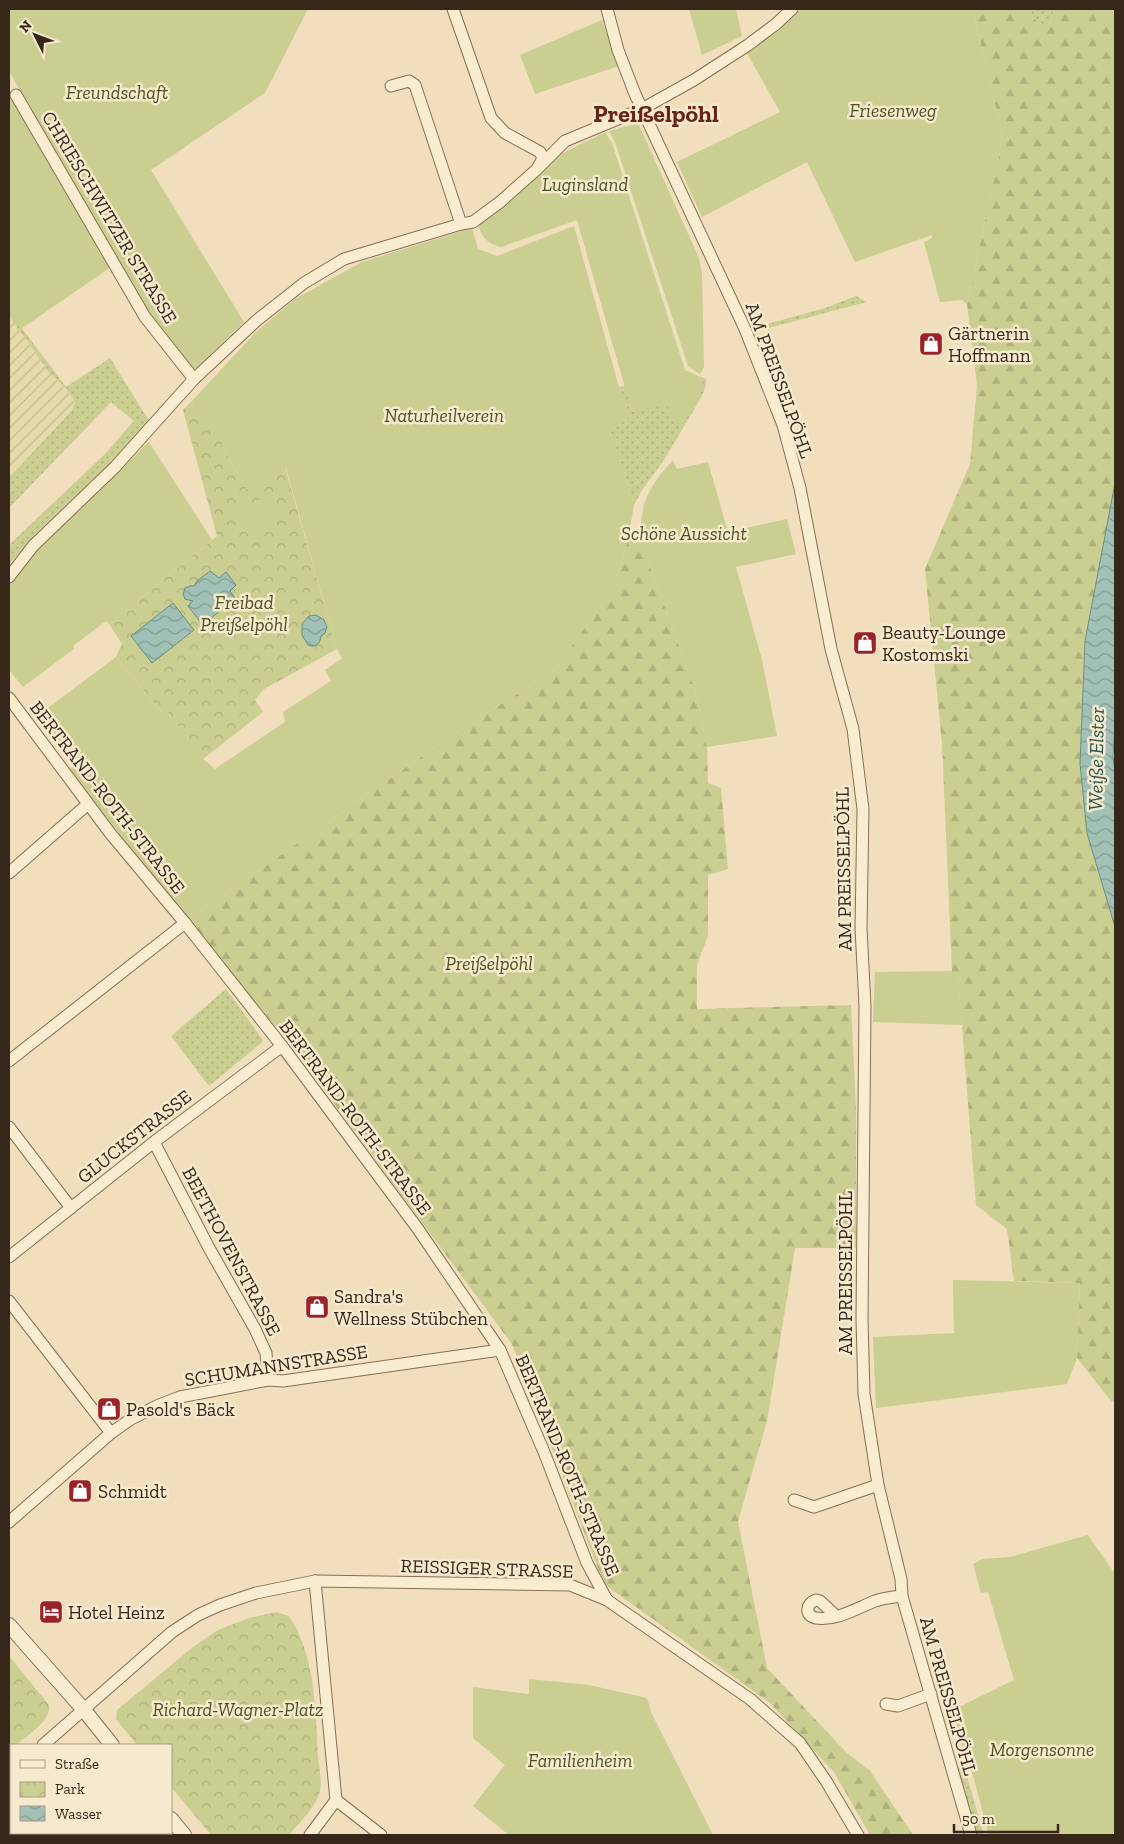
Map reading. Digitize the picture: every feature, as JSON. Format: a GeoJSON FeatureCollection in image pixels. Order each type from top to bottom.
{"type":"FeatureCollection","features":[{"type":"Feature","properties":{"kind":"street"},"geometry":{"type":"LineString","coordinates":[[454,9],[491,118],[505,133],[540,152],[543,156],[536,170]]}},
{"type":"Feature","properties":{"kind":"street","name":"AM PREISSELPÖHL"},"geometry":{"type":"LineString","coordinates":[[607,9],[618,50],[642,109],[745,329],[782,425],[800,488],[831,649],[852,729],[863,809],[861,928],[865,1006],[862,1320],[864,1394],[878,1485],[901,1579],[902,1596],[971,1835]]}},
{"type":"Feature","properties":{"kind":"street"},"geometry":{"type":"LineString","coordinates":[[9,577],[33,546],[115,467],[194,380],[256,321],[304,283],[344,258],[473,222],[500,202],[565,141],[642,109],[694,80],[748,45],[792,9]]}},
{"type":"Feature","properties":{"kind":"street"},"geometry":{"type":"LineString","coordinates":[[391,86],[408,81],[415,85],[461,224]]}},
{"type":"Feature","properties":{"kind":"street","name":"CHRIESCHWITZER STRASSE"},"geometry":{"type":"LineString","coordinates":[[16,95],[145,317],[194,380]]}},
{"type":"Feature","properties":{"kind":"street","name":"BERTRAND-ROTH-STRASSE"},"geometry":{"type":"LineString","coordinates":[[9,698],[88,804],[282,1046],[418,1229],[500,1350],[544,1452],[587,1563],[607,1600]]}},
{"type":"Feature","properties":{"kind":"street"},"geometry":{"type":"LineString","coordinates":[[9,873],[88,804]]}},
{"type":"Feature","properties":{"kind":"street"},"geometry":{"type":"LineString","coordinates":[[9,1061],[185,923]]}},
{"type":"Feature","properties":{"kind":"street","name":"GLUCKSTRASSE"},"geometry":{"type":"LineString","coordinates":[[9,1257],[154,1142],[282,1046]]}},
{"type":"Feature","properties":{"kind":"street"},"geometry":{"type":"LineString","coordinates":[[9,1127],[71,1208]]}},
{"type":"Feature","properties":{"kind":"street","name":"BEETHOVENSTRASSE"},"geometry":{"type":"LineString","coordinates":[[154,1142],[209,1248],[255,1329],[266,1353],[268,1380]]}},
{"type":"Feature","properties":{"kind":"street"},"geometry":{"type":"LineString","coordinates":[[9,1301],[110,1433]]}},
{"type":"Feature","properties":{"kind":"street","name":"SCHUMANNSTRASSE"},"geometry":{"type":"LineString","coordinates":[[9,1522],[110,1433],[131,1419],[160,1405],[180,1398],[268,1380],[283,1381],[500,1350]]}},
{"type":"Feature","properties":{"kind":"street"},"geometry":{"type":"LineString","coordinates":[[794,1500],[814,1507],[878,1485]]}},
{"type":"Feature","properties":{"kind":"street"},"geometry":{"type":"LineString","coordinates":[[310,1835],[336,1800],[315,1580]]}},
{"type":"Feature","properties":{"kind":"street","name":"REISSIGER STRASSE"},"geometry":{"type":"LineString","coordinates":[[44,1744],[172,1632],[198,1615],[220,1605],[256,1593],[315,1580],[570,1585],[607,1600],[750,1699],[800,1743],[826,1781],[858,1835]]}},
{"type":"Feature","properties":{"kind":"street","name":"AM PREISSELPÖHL"},"geometry":{"type":"LineString","coordinates":[[835,1616],[851,1613],[876,1601],[902,1596]]}},
{"type":"Feature","properties":{"kind":"street"},"geometry":{"type":"LineString","coordinates":[[9,1625],[84,1710],[111,1744]]}},
{"type":"Feature","properties":{"kind":"street"},"geometry":{"type":"LineString","coordinates":[[886,1704],[898,1706],[931,1694]]}},
{"type":"Feature","properties":{"kind":"street"},"geometry":{"type":"LineString","coordinates":[[336,1800],[381,1835]]}},
{"type":"Feature","properties":{"kind":"street"},"geometry":{"type":"LineString","coordinates":[[172,1820],[184,1835]]}},
{"type":"Feature","properties":{"kind":"shaded area"},"geometry":{"type":"Polygon","coordinates":[[[9,316],[49,372],[70,393],[75,402],[73,408],[9,478],[9,316]]]}},
{"type":"Feature","properties":{"kind":"green space","name":"Freundschaft"},"geometry":{"type":"Polygon","coordinates":[[[9,9],[308,9],[265,93],[151,170],[244,322],[192,372],[146,312],[9,71],[9,9]]]}},
{"type":"Feature","properties":{"kind":"green space"},"geometry":{"type":"Polygon","coordinates":[[[689,9],[736,9],[742,36],[702,55],[689,9]]]}},
{"type":"Feature","properties":{"kind":"green space","name":"Friesenweg"},"geometry":{"type":"Polygon","coordinates":[[[801,9],[980,9],[973,12],[1003,137],[967,304],[962,300],[940,302],[924,242],[932,238],[932,235],[855,262],[807,162],[702,217],[677,162],[780,112],[747,53],[777,32],[801,9]]]}},
{"type":"Feature","properties":{"kind":"green space"},"geometry":{"type":"Polygon","coordinates":[[[980,9],[1030,9],[1032,16],[1045,30],[1051,21],[1054,9],[1115,9],[1115,483],[1085,641],[1080,764],[1087,833],[1115,927],[1115,1402],[1111,1401],[1077,1358],[1080,1283],[1014,1281],[1007,1229],[976,1205],[958,975],[952,971],[942,744],[925,569],[970,464],[977,385],[967,304],[1003,137],[973,12],[980,9]]]}},
{"type":"Feature","properties":{"kind":"green space"},"geometry":{"type":"Polygon","coordinates":[[[1030,9],[1054,9],[1051,21],[1045,30],[1032,16],[1030,9]]]}},
{"type":"Feature","properties":{"kind":"green space"},"geometry":{"type":"Polygon","coordinates":[[[602,20],[619,66],[535,94],[520,55],[602,20]]]}},
{"type":"Feature","properties":{"kind":"green space"},"geometry":{"type":"Polygon","coordinates":[[[9,88],[57,177],[111,267],[21,329],[9,311],[9,88]]]}},
{"type":"Feature","properties":{"kind":"green space"},"geometry":{"type":"Polygon","coordinates":[[[638,123],[699,258],[702,274],[704,367],[700,374],[688,366],[615,142],[609,131],[638,123]]]}},
{"type":"Feature","properties":{"kind":"green space","name":"Luginsland"},"geometry":{"type":"Polygon","coordinates":[[[605,132],[612,143],[685,370],[698,376],[703,384],[700,395],[681,426],[665,404],[632,412],[577,220],[501,247],[492,244],[486,239],[481,233],[478,224],[553,158],[605,132]]]}},
{"type":"Feature","properties":{"kind":"green space","name":"Naturheilverein"},"geometry":{"type":"Polygon","coordinates":[[[574,226],[619,387],[630,416],[610,432],[634,505],[628,539],[614,587],[554,670],[445,740],[188,920],[69,770],[74,766],[37,716],[116,657],[162,713],[167,711],[203,759],[215,769],[285,722],[283,712],[331,681],[325,670],[342,658],[337,649],[286,468],[247,489],[226,453],[210,417],[201,421],[191,402],[256,332],[295,299],[362,262],[472,228],[478,249],[497,256],[574,226]]]}},
{"type":"Feature","properties":{"kind":"green space"},"geometry":{"type":"Polygon","coordinates":[[[856,296],[866,302],[754,332],[753,328],[825,308],[856,296]]]}},
{"type":"Feature","properties":{"kind":"green space"},"geometry":{"type":"Polygon","coordinates":[[[9,311],[66,387],[110,358],[151,424],[40,530],[9,564],[9,545],[105,454],[134,421],[111,402],[9,508],[9,478],[73,409],[75,402],[70,393],[49,372],[9,316],[9,311]]]}},
{"type":"Feature","properties":{"kind":"green space"},"geometry":{"type":"Polygon","coordinates":[[[698,376],[706,379],[702,396],[664,460],[642,490],[634,505],[610,432],[630,416],[619,387],[625,386],[632,412],[703,384],[698,376]]]}},
{"type":"Feature","properties":{"kind":"green space","name":"Freibad Preißelpöhl"},"geometry":{"type":"Polygon","coordinates":[[[191,402],[201,421],[210,416],[226,453],[247,489],[285,467],[337,649],[264,689],[255,700],[263,712],[203,759],[167,711],[163,714],[116,657],[122,644],[109,624],[217,536],[183,410],[191,402]]]}},
{"type":"Feature","properties":{"kind":"green space"},"geometry":{"type":"Polygon","coordinates":[[[149,442],[212,540],[109,624],[106,621],[73,646],[74,649],[23,687],[9,670],[9,582],[33,551],[149,442]]]}},
{"type":"Feature","properties":{"kind":"green space","name":"Schöne Aussicht"},"geometry":{"type":"Polygon","coordinates":[[[673,460],[677,469],[708,462],[728,532],[787,519],[796,554],[736,567],[762,660],[777,736],[707,747],[695,689],[641,542],[642,517],[647,497],[657,479],[673,460]]]}},
{"type":"Feature","properties":{"kind":"green space"},"geometry":{"type":"Polygon","coordinates":[[[268,497],[276,519],[242,531],[234,509],[268,497]]]}},
{"type":"Feature","properties":{"kind":"green space","name":"Preißelpöhl"},"geometry":{"type":"Polygon","coordinates":[[[628,539],[641,542],[695,689],[707,747],[708,783],[721,788],[728,869],[708,875],[708,935],[697,965],[697,1009],[851,1005],[856,1110],[856,1248],[795,1248],[767,1421],[738,1521],[767,1668],[846,1752],[870,1771],[913,1835],[870,1835],[834,1772],[770,1703],[604,1584],[512,1344],[290,1044],[188,920],[445,740],[554,670],[614,587],[628,539]]]}},
{"type":"Feature","properties":{"kind":"green space"},"geometry":{"type":"Polygon","coordinates":[[[952,971],[958,974],[962,1025],[873,1022],[875,972],[952,971]]]}},
{"type":"Feature","properties":{"kind":"green space"},"geometry":{"type":"Polygon","coordinates":[[[226,989],[263,1040],[209,1086],[171,1036],[226,989]]]}},
{"type":"Feature","properties":{"kind":"green space"},"geometry":{"type":"Polygon","coordinates":[[[953,1280],[1080,1283],[1077,1358],[1067,1384],[876,1408],[873,1337],[954,1333],[953,1280]]]}},
{"type":"Feature","properties":{"kind":"green space","name":"Morgensonne"},"geometry":{"type":"Polygon","coordinates":[[[1088,1535],[1115,1574],[1115,1835],[989,1835],[970,1765],[957,1732],[948,1719],[947,1713],[1014,1680],[988,1592],[981,1593],[973,1564],[982,1559],[1010,1557],[1088,1535]]]}},
{"type":"Feature","properties":{"kind":"green space","name":"Richard-Wagner-Platz"},"geometry":{"type":"Polygon","coordinates":[[[276,1612],[289,1616],[298,1631],[304,1648],[313,1684],[321,1778],[320,1791],[311,1809],[289,1835],[211,1835],[172,1788],[172,1744],[136,1744],[116,1719],[117,1710],[193,1647],[218,1630],[249,1618],[276,1612]]]}},
{"type":"Feature","properties":{"kind":"green space"},"geometry":{"type":"Polygon","coordinates":[[[9,1656],[49,1705],[49,1711],[43,1722],[17,1744],[10,1744],[9,1750],[9,1656]]]}},
{"type":"Feature","properties":{"kind":"green space","name":"Familienheim"},"geometry":{"type":"Polygon","coordinates":[[[529,1679],[589,1685],[647,1698],[651,1712],[713,1835],[509,1835],[473,1806],[505,1765],[473,1738],[473,1687],[529,1694],[529,1679]]]}},
{"type":"Feature","properties":{"kind":"green space"},"geometry":{"type":"Polygon","coordinates":[[[964,1766],[984,1835],[976,1835],[958,1768],[964,1766]]]}},
{"type":"Feature","properties":{"kind":"water","name":"Weiße Elster"},"geometry":{"type":"Polygon","coordinates":[[[1115,483],[1115,725],[1113,757],[1115,772],[1115,927],[1087,833],[1080,764],[1085,641],[1115,483]]]}},
{"type":"Feature","properties":{"kind":"water"},"geometry":{"type":"Polygon","coordinates":[[[210,571],[219,578],[226,572],[236,585],[230,591],[235,598],[203,625],[188,606],[193,601],[185,599],[183,594],[185,588],[194,586],[197,581],[210,571]]]}},
{"type":"Feature","properties":{"kind":"water"},"geometry":{"type":"Polygon","coordinates":[[[173,603],[194,630],[152,663],[131,636],[173,603]]]}},
{"type":"Feature","properties":{"kind":"water"},"geometry":{"type":"Polygon","coordinates":[[[316,615],[324,620],[327,627],[319,643],[311,646],[308,645],[302,635],[302,624],[309,616],[316,615]]]}},
{"type":"Feature","properties":{"kind":"place","name":"Gärtnerin Hoffmann"},"geometry":{"type":"Point","coordinates":[931,344]}},
{"type":"Feature","properties":{"kind":"place","name":"Beauty-Lounge Kostomski"},"geometry":{"type":"Point","coordinates":[865,643]}},
{"type":"Feature","properties":{"kind":"place","name":"Sandra's Wellness Stübchen"},"geometry":{"type":"Point","coordinates":[317,1307]}},
{"type":"Feature","properties":{"kind":"place","name":"Pasold's Bäck"},"geometry":{"type":"Point","coordinates":[109,1409]}},
{"type":"Feature","properties":{"kind":"place","name":"Schmidt"},"geometry":{"type":"Point","coordinates":[80,1491]}},
{"type":"Feature","properties":{"kind":"place","name":"Hotel Heinz"},"geometry":{"type":"Point","coordinates":[51,1612]}},
{"type":"Feature","properties":{"kind":"district","name":"Preißelpöhl"},"geometry":{"type":"Point","coordinates":[656,114]}}]}
